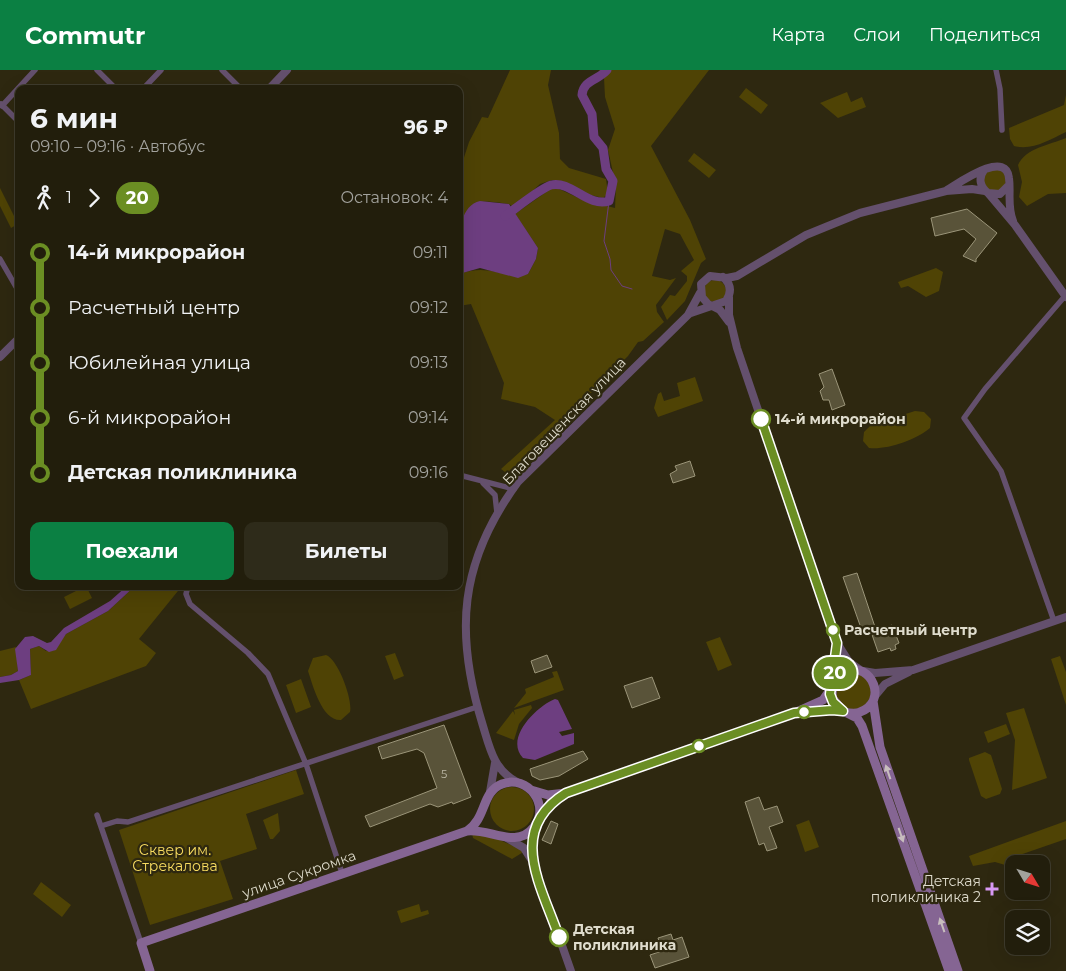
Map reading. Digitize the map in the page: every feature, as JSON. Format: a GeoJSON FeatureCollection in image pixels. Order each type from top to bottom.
{"type":"FeatureCollection","features":[{"type":"Feature","properties":{"kind":"main road"},"geometry":{"type":"LineString","coordinates":[[466,830],[486,831],[504,837],[524,836],[537,823],[551,802],[566,793],[794,713],[822,700],[842,671],[861,670],[874,684],[880,747],[958,971]]}},
{"type":"Feature","properties":{"kind":"main road"},"geometry":{"type":"LineString","coordinates":[[832,685],[833,702],[845,712],[857,718],[862,726],[949,971]]}},
{"type":"Feature","properties":{"kind":"main road"},"geometry":{"type":"LineString","coordinates":[[794,713],[832,710],[860,712],[874,699]]}},
{"type":"Feature","properties":{"kind":"main road"},"geometry":{"type":"LineString","coordinates":[[466,830],[479,819],[489,794],[501,784],[519,783],[531,790],[548,795],[566,793]]}},
{"type":"Feature","properties":{"kind":"main road"},"geometry":{"type":"LineString","coordinates":[[531,790],[539,802],[537,823]]}},
{"type":"Feature","properties":{"kind":"main road"},"geometry":{"type":"LineString","coordinates":[[484,807],[488,825],[504,837]]}},
{"type":"Feature","properties":{"kind":"main road","name":"улица Сукромка"},"geometry":{"type":"LineString","coordinates":[[141,943],[466,830]]}},
{"type":"Feature","properties":{"kind":"main road"},"geometry":{"type":"LineString","coordinates":[[141,943],[150,971]]}},
{"type":"Feature","properties":{"kind":"street"},"geometry":{"type":"LineString","coordinates":[[20,85],[35,70]]}},
{"type":"Feature","properties":{"kind":"street"},"geometry":{"type":"LineString","coordinates":[[97,70],[112,85]]}},
{"type":"Feature","properties":{"kind":"street"},"geometry":{"type":"LineString","coordinates":[[147,85],[162,70]]}},
{"type":"Feature","properties":{"kind":"street"},"geometry":{"type":"LineString","coordinates":[[222,70],[237,85]]}},
{"type":"Feature","properties":{"kind":"street"},"geometry":{"type":"LineString","coordinates":[[273,85],[287,70]]}},
{"type":"Feature","properties":{"kind":"street"},"geometry":{"type":"LineString","coordinates":[[996,70],[1000,89],[1002,130]]}},
{"type":"Feature","properties":{"kind":"street"},"geometry":{"type":"LineString","coordinates":[[15,90],[1,104],[15,118]]}},
{"type":"Feature","properties":{"kind":"street"},"geometry":{"type":"LineString","coordinates":[[946,191],[993,165],[1002,167],[1008,173],[1008,205],[1015,225]]}},
{"type":"Feature","properties":{"kind":"street"},"geometry":{"type":"LineString","coordinates":[[984,170],[980,180],[987,192],[1015,225],[1066,296],[985,389],[964,418],[1001,471],[1054,621]]}},
{"type":"Feature","properties":{"kind":"street"},"geometry":{"type":"LineString","coordinates":[[688,315],[700,293],[701,284],[706,278],[713,275],[723,277],[739,275],[781,248],[822,227],[860,213],[946,191],[972,189],[1000,194],[1009,185]]}},
{"type":"Feature","properties":{"kind":"street"},"geometry":{"type":"LineString","coordinates":[[0,259],[15,285]]}},
{"type":"Feature","properties":{"kind":"street"},"geometry":{"type":"LineString","coordinates":[[688,315],[699,309],[722,304],[739,275]]}},
{"type":"Feature","properties":{"kind":"street"},"geometry":{"type":"LineString","coordinates":[[723,277],[729,283],[731,326],[837,643],[849,662],[861,670],[875,673],[913,670]]}},
{"type":"Feature","properties":{"kind":"street"},"geometry":{"type":"LineString","coordinates":[[700,293],[704,301],[720,310],[731,326]]}},
{"type":"Feature","properties":{"kind":"street","name":"Благовещенская улица"},"geometry":{"type":"LineString","coordinates":[[495,763],[477,707],[464,639],[466,602],[479,551],[497,514],[514,489],[614,386],[688,315]]}},
{"type":"Feature","properties":{"kind":"street"},"geometry":{"type":"LineString","coordinates":[[0,357],[15,342]]}},
{"type":"Feature","properties":{"kind":"street"},"geometry":{"type":"LineString","coordinates":[[463,476],[514,489]]}},
{"type":"Feature","properties":{"kind":"street"},"geometry":{"type":"LineString","coordinates":[[477,480],[488,486],[495,495],[497,514]]}},
{"type":"Feature","properties":{"kind":"street"},"geometry":{"type":"LineString","coordinates":[[187,590],[186,594],[190,604],[248,653],[267,673],[306,764],[342,873]]}},
{"type":"Feature","properties":{"kind":"street"},"geometry":{"type":"LineString","coordinates":[[874,699],[885,684],[913,670],[1066,617]]}},
{"type":"Feature","properties":{"kind":"street"},"geometry":{"type":"LineString","coordinates":[[832,685],[837,643]]}},
{"type":"Feature","properties":{"kind":"street"},"geometry":{"type":"LineString","coordinates":[[101,826],[117,821],[128,822],[477,707]]}},
{"type":"Feature","properties":{"kind":"street"},"geometry":{"type":"LineString","coordinates":[[495,763],[506,776],[519,783]]}},
{"type":"Feature","properties":{"kind":"street"},"geometry":{"type":"LineString","coordinates":[[489,794],[495,763]]}},
{"type":"Feature","properties":{"kind":"street"},"geometry":{"type":"LineString","coordinates":[[97,815],[141,943]]}},
{"type":"Feature","properties":{"kind":"street"},"geometry":{"type":"LineString","coordinates":[[537,823],[531,845],[534,863],[571,971]]}},
{"type":"Feature","properties":{"kind":"street"},"geometry":{"type":"LineString","coordinates":[[504,837],[524,848],[534,863]]}},
{"type":"Feature","properties":{"kind":"green space"},"geometry":{"type":"Polygon","coordinates":[[[510,70],[551,70],[548,85],[559,133],[560,159],[569,168],[606,179],[608,194],[603,198],[583,193],[564,182],[552,180],[540,184],[526,197],[512,206],[489,202],[477,203],[463,221],[463,161],[469,142],[482,117],[488,118],[510,70]]]}},
{"type":"Feature","properties":{"kind":"green space"},"geometry":{"type":"Polygon","coordinates":[[[599,70],[709,70],[651,146],[690,220],[706,259],[701,263],[685,301],[667,320],[661,307],[670,295],[675,296],[687,281],[687,276],[681,271],[694,260],[680,234],[665,229],[652,276],[670,280],[676,278],[656,305],[657,312],[664,322],[643,341],[638,342],[628,356],[509,475],[501,469],[555,420],[535,407],[501,399],[504,383],[471,304],[463,305],[463,273],[486,270],[518,275],[528,274],[536,259],[538,248],[515,214],[552,188],[557,188],[583,200],[615,208],[616,186],[608,150],[615,129],[605,97],[604,78],[599,70]]]}},
{"type":"Feature","properties":{"kind":"green space"},"geometry":{"type":"Polygon","coordinates":[[[746,88],[768,105],[761,114],[739,97],[746,88]]]}},
{"type":"Feature","properties":{"kind":"green space"},"geometry":{"type":"Polygon","coordinates":[[[847,92],[851,102],[862,97],[866,107],[838,118],[820,103],[847,92]]]}},
{"type":"Feature","properties":{"kind":"green space"},"geometry":{"type":"Polygon","coordinates":[[[1066,95],[1066,132],[1034,146],[1014,146],[1010,139],[1009,128],[1064,105],[1066,95]]]}},
{"type":"Feature","properties":{"kind":"green space"},"geometry":{"type":"Polygon","coordinates":[[[1066,138],[1066,193],[1048,194],[1027,206],[1019,197],[1022,182],[1018,165],[1032,151],[1066,138]]]}},
{"type":"Feature","properties":{"kind":"green space"},"geometry":{"type":"Polygon","coordinates":[[[694,153],[716,170],[709,178],[688,161],[694,153]]]}},
{"type":"Feature","properties":{"kind":"green space"},"geometry":{"type":"Polygon","coordinates":[[[995,169],[1005,176],[1006,180],[999,190],[995,191],[985,184],[984,180],[991,170],[995,169]]]}},
{"type":"Feature","properties":{"kind":"green space"},"geometry":{"type":"Polygon","coordinates":[[[0,188],[15,218],[15,226],[11,228],[0,206],[0,188]]]}},
{"type":"Feature","properties":{"kind":"green space"},"geometry":{"type":"Polygon","coordinates":[[[936,268],[943,272],[939,291],[926,297],[908,286],[901,288],[898,282],[936,268]]]}},
{"type":"Feature","properties":{"kind":"green space"},"geometry":{"type":"Polygon","coordinates":[[[715,280],[723,283],[726,291],[723,299],[715,302],[707,299],[704,291],[707,283],[715,280]]]}},
{"type":"Feature","properties":{"kind":"green space"},"geometry":{"type":"Polygon","coordinates":[[[695,377],[703,401],[658,417],[654,408],[658,394],[661,392],[664,401],[680,396],[677,383],[695,377]]]}},
{"type":"Feature","properties":{"kind":"green space"},"geometry":{"type":"Polygon","coordinates":[[[915,411],[924,412],[931,419],[930,428],[924,432],[893,446],[869,448],[863,441],[864,432],[871,425],[915,411]]]}},
{"type":"Feature","properties":{"kind":"green space"},"geometry":{"type":"Polygon","coordinates":[[[78,590],[88,590],[92,598],[70,609],[64,597],[78,590]]]}},
{"type":"Feature","properties":{"kind":"green space"},"geometry":{"type":"Polygon","coordinates":[[[131,590],[179,590],[139,639],[156,653],[146,666],[31,709],[19,680],[31,675],[30,649],[39,646],[46,651],[53,651],[66,634],[108,611],[131,590]]]}},
{"type":"Feature","properties":{"kind":"green space"},"geometry":{"type":"Polygon","coordinates":[[[720,637],[732,665],[718,671],[706,642],[720,637]]]}},
{"type":"Feature","properties":{"kind":"green space"},"geometry":{"type":"Polygon","coordinates":[[[16,647],[18,671],[11,675],[0,677],[0,651],[16,647]]]}},
{"type":"Feature","properties":{"kind":"green space"},"geometry":{"type":"Polygon","coordinates":[[[395,653],[404,676],[394,680],[385,656],[395,653]]]}},
{"type":"Feature","properties":{"kind":"green space"},"geometry":{"type":"Polygon","coordinates":[[[326,655],[331,658],[340,672],[347,690],[350,712],[341,720],[334,719],[329,715],[319,702],[308,671],[313,658],[326,655]]]}},
{"type":"Feature","properties":{"kind":"green space"},"geometry":{"type":"Polygon","coordinates":[[[1060,656],[1066,672],[1066,705],[1051,659],[1060,656]]]}},
{"type":"Feature","properties":{"kind":"green space"},"geometry":{"type":"Polygon","coordinates":[[[557,671],[564,690],[514,708],[526,693],[525,689],[554,677],[552,672],[557,671]]]}},
{"type":"Feature","properties":{"kind":"green space"},"geometry":{"type":"Polygon","coordinates":[[[853,673],[860,674],[866,678],[870,684],[870,698],[866,704],[860,708],[853,709],[846,708],[840,704],[836,698],[835,691],[836,684],[840,678],[846,674],[853,673]]]}},
{"type":"Feature","properties":{"kind":"green space"},"geometry":{"type":"Polygon","coordinates":[[[301,679],[311,707],[296,713],[286,685],[301,679]]]}},
{"type":"Feature","properties":{"kind":"green space"},"geometry":{"type":"Polygon","coordinates":[[[531,705],[532,708],[519,724],[514,740],[496,733],[513,711],[515,715],[514,710],[531,705]]]}},
{"type":"Feature","properties":{"kind":"green space"},"geometry":{"type":"Polygon","coordinates":[[[1024,708],[1047,778],[1012,790],[1015,740],[1006,713],[1024,708]]]}},
{"type":"Feature","properties":{"kind":"green space"},"geometry":{"type":"Polygon","coordinates":[[[1006,724],[1010,734],[988,743],[984,732],[1006,724]]]}},
{"type":"Feature","properties":{"kind":"green space"},"geometry":{"type":"Polygon","coordinates":[[[985,752],[991,755],[1002,789],[1000,794],[986,799],[981,796],[969,760],[969,758],[985,752]]]}},
{"type":"Feature","properties":{"kind":"green space","name":"Сквер им. Стрекалова"},"geometry":{"type":"Polygon","coordinates":[[[296,770],[304,794],[246,814],[257,849],[220,861],[233,899],[150,925],[119,830],[296,770]]]}},
{"type":"Feature","properties":{"kind":"green space"},"geometry":{"type":"Polygon","coordinates":[[[508,787],[516,787],[528,793],[534,809],[528,825],[516,831],[508,831],[496,825],[490,813],[490,805],[496,793],[508,787]]]}},
{"type":"Feature","properties":{"kind":"green space"},"geometry":{"type":"Polygon","coordinates":[[[278,813],[280,831],[273,839],[270,839],[263,820],[278,813]]]}},
{"type":"Feature","properties":{"kind":"green space"},"geometry":{"type":"Polygon","coordinates":[[[809,820],[819,847],[805,852],[796,825],[809,820]]]}},
{"type":"Feature","properties":{"kind":"green space"},"geometry":{"type":"Polygon","coordinates":[[[1066,821],[1066,839],[1020,855],[1005,855],[1005,865],[995,862],[973,866],[969,856],[1066,821]]]}},
{"type":"Feature","properties":{"kind":"green space"},"geometry":{"type":"Polygon","coordinates":[[[472,833],[493,837],[525,851],[512,859],[473,838],[472,833]]]}},
{"type":"Feature","properties":{"kind":"green space"},"geometry":{"type":"Polygon","coordinates":[[[41,882],[71,905],[62,917],[33,894],[41,882]]]}},
{"type":"Feature","properties":{"kind":"green space"},"geometry":{"type":"Polygon","coordinates":[[[419,904],[421,912],[428,910],[429,914],[401,923],[397,911],[419,904]]]}},
{"type":"Feature","properties":{"kind":"shaded area"},"geometry":{"type":"Polygon","coordinates":[[[480,201],[509,204],[538,248],[536,259],[528,274],[518,278],[480,268],[463,273],[463,219],[472,205],[480,201]]]}},
{"type":"Feature","properties":{"kind":"shaded area"},"geometry":{"type":"Polygon","coordinates":[[[122,590],[131,590],[108,611],[66,634],[56,650],[49,652],[39,646],[30,649],[31,675],[19,680],[0,683],[0,677],[11,675],[18,671],[15,649],[25,637],[33,636],[47,643],[51,642],[64,628],[110,601],[122,590]]]}},
{"type":"Feature","properties":{"kind":"shaded area"},"geometry":{"type":"Polygon","coordinates":[[[555,699],[558,700],[572,729],[559,732],[562,736],[574,733],[574,744],[535,760],[523,758],[518,750],[517,741],[520,732],[532,715],[555,699]]]}},
{"type":"Feature","properties":{"kind":"building"},"geometry":{"type":"Polygon","coordinates":[[[967,209],[997,233],[976,259],[976,262],[963,256],[976,239],[964,229],[935,236],[931,218],[967,209]]]}},
{"type":"Feature","properties":{"kind":"building"},"geometry":{"type":"Polygon","coordinates":[[[832,369],[845,405],[832,410],[829,400],[823,400],[820,391],[824,387],[819,374],[832,369]]]}},
{"type":"Feature","properties":{"kind":"building"},"geometry":{"type":"Polygon","coordinates":[[[690,461],[695,476],[673,483],[670,474],[677,470],[675,466],[690,461]]]}},
{"type":"Feature","properties":{"kind":"building"},"geometry":{"type":"Polygon","coordinates":[[[857,573],[876,630],[892,625],[899,643],[895,645],[896,649],[891,651],[890,648],[878,652],[869,626],[861,628],[843,577],[857,573]]]}},
{"type":"Feature","properties":{"kind":"building"},"geometry":{"type":"Polygon","coordinates":[[[547,655],[552,667],[535,673],[531,661],[547,655]]]}},
{"type":"Feature","properties":{"kind":"building"},"geometry":{"type":"Polygon","coordinates":[[[652,677],[660,698],[632,708],[624,686],[652,677]]]}},
{"type":"Feature","properties":{"kind":"building"},"geometry":{"type":"Polygon","coordinates":[[[444,725],[471,797],[438,807],[430,804],[370,827],[365,816],[437,788],[424,753],[417,749],[382,759],[378,747],[444,725]]]}},
{"type":"Feature","properties":{"kind":"building"},"geometry":{"type":"Polygon","coordinates":[[[583,751],[588,759],[559,776],[540,780],[532,776],[530,769],[583,751]]]}},
{"type":"Feature","properties":{"kind":"building"},"geometry":{"type":"Polygon","coordinates":[[[759,797],[764,810],[777,806],[783,822],[769,827],[777,848],[767,851],[764,843],[759,845],[745,802],[759,797]]]}},
{"type":"Feature","properties":{"kind":"building"},"geometry":{"type":"Polygon","coordinates":[[[551,821],[558,824],[551,844],[542,840],[551,821]]]}},
{"type":"Feature","properties":{"kind":"building"},"geometry":{"type":"Polygon","coordinates":[[[671,934],[673,940],[682,937],[689,957],[655,968],[650,955],[662,951],[658,938],[671,934]]]}},
{"type":"Feature","properties":{"kind":"waterway"},"geometry":{"type":"LineString","coordinates":[[505,216],[551,185],[566,186],[594,201],[609,201],[613,181],[606,169],[603,148],[594,137],[592,114],[582,95],[585,86],[607,70]]}},
{"type":"Feature","properties":{"kind":"waterway"},"geometry":{"type":"LineString","coordinates":[[609,201],[604,241],[610,259],[611,270],[622,286],[632,289]]}},
{"type":"Feature","properties":{"kind":"bus line","name":"20"},"geometry":{"type":"LineString","coordinates":[[559,937],[534,863],[531,845],[536,826],[546,807],[551,802],[566,793],[794,713],[843,711],[836,706],[830,694],[836,665],[835,650],[837,643],[761,419]]}},
{"type":"Feature","properties":{"kind":"place","name":"14-й микрорайон"},"geometry":{"type":"Point","coordinates":[761,419]}},
{"type":"Feature","properties":{"kind":"place","name":"Расчетный центр"},"geometry":{"type":"Point","coordinates":[833,630]}},
{"type":"Feature","properties":{"kind":"place","name":"Детская поликлиника 2"},"geometry":{"type":"Point","coordinates":[992,889]}},
{"type":"Feature","properties":{"kind":"place","name":"Детская поликлиника"},"geometry":{"type":"Point","coordinates":[559,937]}}]}
